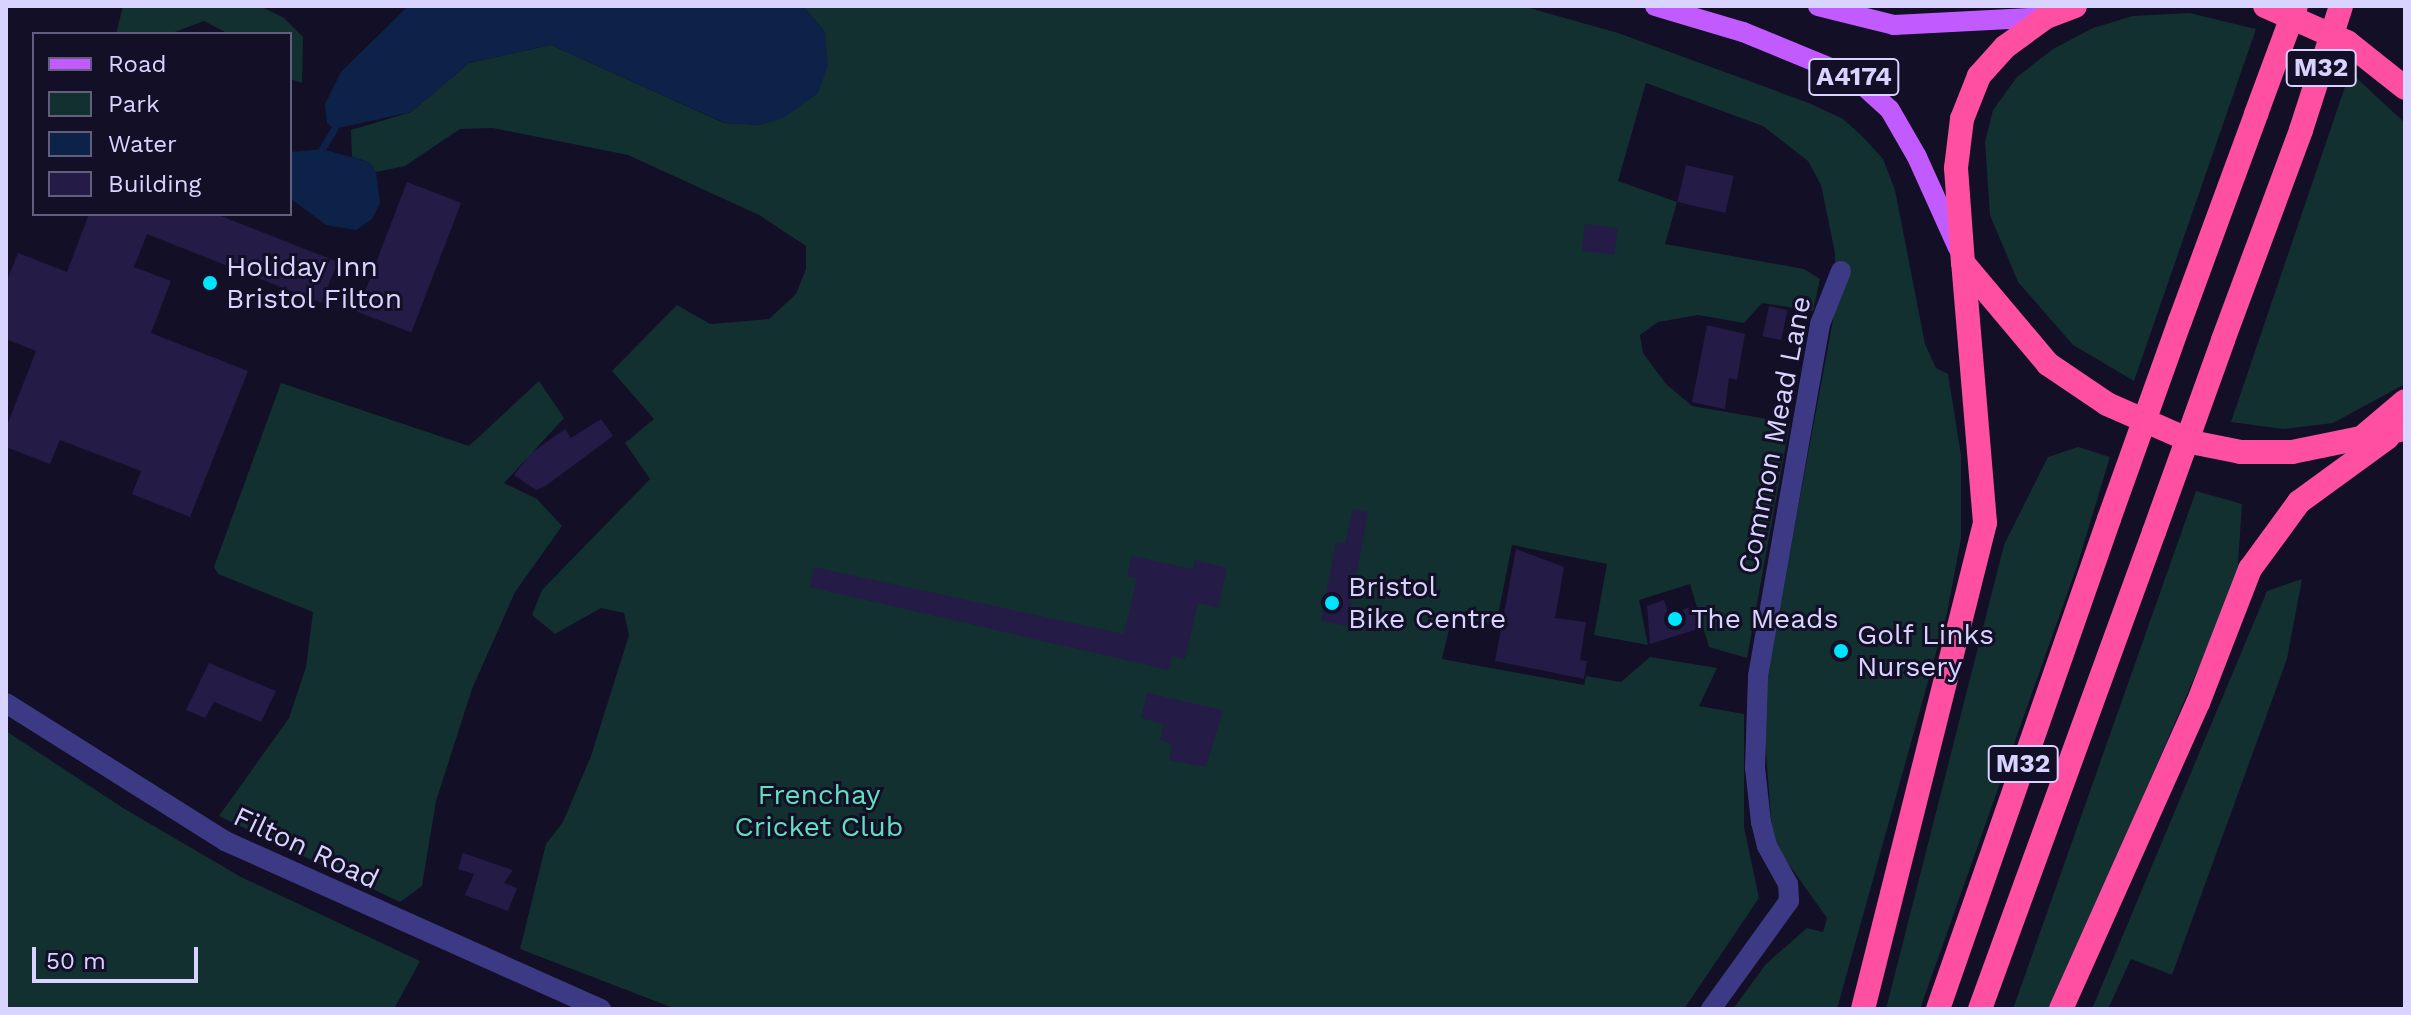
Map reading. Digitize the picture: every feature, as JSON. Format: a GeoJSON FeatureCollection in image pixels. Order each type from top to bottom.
{"type":"FeatureCollection","features":[{"type":"Feature","properties":{"kind":"highway"},"geometry":{"type":"LineString","coordinates":[[2265,6],[2347,42],[2405,88]]}},
{"type":"Feature","properties":{"kind":"highway","name":"M32"},"geometry":{"type":"LineString","coordinates":[[1938,1009],[2109,519],[2296,6]]}},
{"type":"Feature","properties":{"kind":"highway","name":"M32"},"geometry":{"type":"LineString","coordinates":[[1980,1009],[2301,130],[2341,6]]}},
{"type":"Feature","properties":{"kind":"highway"},"geometry":{"type":"LineString","coordinates":[[1863,1009],[1985,523],[1956,168],[1962,119],[1979,76],[2005,47],[2063,10]]}},
{"type":"Feature","properties":{"kind":"highway"},"geometry":{"type":"LineString","coordinates":[[1962,259],[2048,364],[2132,415],[2196,443],[2241,452],[2292,452],[2401,429]]}},
{"type":"Feature","properties":{"kind":"highway"},"geometry":{"type":"LineString","coordinates":[[2360,439],[2405,401]]}},
{"type":"Feature","properties":{"kind":"highway"},"geometry":{"type":"LineString","coordinates":[[2061,1009],[2198,703],[2250,569],[2299,502],[2401,429]]}},
{"type":"Feature","properties":{"kind":"main road","name":"A4174"},"geometry":{"type":"LineString","coordinates":[[1655,6],[1743,32],[1855,78],[1897,122],[1962,259]]}},
{"type":"Feature","properties":{"kind":"main road","name":"A4174"},"geometry":{"type":"LineString","coordinates":[[1818,6],[1894,25],[2063,10]]}},
{"type":"Feature","properties":{"kind":"street","name":"Common Mead Lane"},"geometry":{"type":"LineString","coordinates":[[1711,1009],[1789,901],[1788,884],[1767,846],[1761,822],[1755,768],[1758,676],[1820,324],[1841,271]]}},
{"type":"Feature","properties":{"kind":"street","name":"Filton Road"},"geometry":{"type":"LineString","coordinates":[[6,703],[225,841],[601,1009]]}},
{"type":"Feature","properties":{"kind":"green space"},"geometry":{"type":"Polygon","coordinates":[[[123,6],[260,6],[284,18],[303,37],[302,83],[292,80],[292,32],[225,32],[204,21],[174,32],[116,32],[123,6]]]}},
{"type":"Feature","properties":{"kind":"green space","name":"Frenchay Cricket Club"},"geometry":{"type":"Polygon","coordinates":[[[803,6],[1522,6],[1618,33],[1809,103],[1843,119],[1863,137],[1883,159],[1895,190],[1925,344],[1936,368],[1948,374],[1961,455],[1961,539],[1947,613],[1837,1009],[1733,1009],[1766,964],[1807,928],[1823,932],[1827,918],[1773,842],[1765,740],[1766,679],[1836,304],[1835,253],[1821,185],[1808,161],[1763,126],[1646,83],[1618,181],[1677,202],[1665,244],[1804,269],[1820,279],[1813,311],[1762,303],[1744,323],[1698,315],[1658,322],[1640,335],[1643,353],[1666,384],[1692,406],[1790,423],[1747,658],[1709,647],[1690,584],[1639,600],[1648,645],[1594,635],[1607,564],[1512,545],[1496,625],[1452,616],[1442,659],[1584,685],[1586,676],[1621,682],[1650,657],[1717,668],[1699,706],[1744,714],[1744,827],[1759,898],[1684,1009],[676,1009],[520,949],[546,844],[563,822],[591,756],[629,635],[624,613],[601,608],[555,634],[532,615],[542,590],[650,479],[625,443],[654,419],[612,371],[677,305],[710,324],[769,319],[796,294],[806,269],[806,246],[759,215],[628,155],[493,128],[460,129],[405,166],[376,172],[369,162],[352,157],[351,130],[411,112],[469,63],[551,45],[724,123],[761,125],[825,32],[803,6]]]}},
{"type":"Feature","properties":{"kind":"green space"},"geometry":{"type":"Polygon","coordinates":[[[2189,13],[2256,29],[2134,381],[2073,345],[2018,282],[1990,215],[1985,142],[1993,110],[2017,77],[2053,49],[2093,28],[2133,16],[2189,13]]]}},
{"type":"Feature","properties":{"kind":"green space"},"geometry":{"type":"Polygon","coordinates":[[[2350,72],[2405,123],[2405,384],[2333,423],[2283,429],[2231,422],[2350,72]]]}},
{"type":"Feature","properties":{"kind":"green space"},"geometry":{"type":"Polygon","coordinates":[[[539,381],[564,418],[504,483],[537,499],[562,526],[515,592],[472,689],[436,801],[422,886],[400,902],[219,816],[289,718],[306,667],[313,612],[218,574],[214,567],[281,383],[469,446],[539,381]]]}},
{"type":"Feature","properties":{"kind":"green space"},"geometry":{"type":"Polygon","coordinates":[[[2078,447],[2110,457],[2077,566],[1920,1009],[1886,1009],[2004,545],[2048,457],[2078,447]]]}},
{"type":"Feature","properties":{"kind":"green space"},"geometry":{"type":"Polygon","coordinates":[[[2196,491],[2242,504],[2237,579],[2051,1009],[2013,1009],[2196,491]]]}},
{"type":"Feature","properties":{"kind":"green space"},"geometry":{"type":"Polygon","coordinates":[[[2302,579],[2287,659],[2172,975],[2131,959],[2108,1009],[2092,1009],[2267,591],[2302,579]]]}},
{"type":"Feature","properties":{"kind":"green space"},"geometry":{"type":"Polygon","coordinates":[[[6,731],[123,808],[241,877],[420,961],[394,1009],[6,1009],[6,731]]]}},
{"type":"Feature","properties":{"kind":"water"},"geometry":{"type":"Polygon","coordinates":[[[408,6],[803,6],[825,32],[828,65],[818,93],[785,117],[761,125],[725,123],[551,45],[469,63],[411,112],[334,129],[327,123],[325,104],[341,72],[408,6]]]}},
{"type":"Feature","properties":{"kind":"water"},"geometry":{"type":"Polygon","coordinates":[[[322,149],[369,162],[376,172],[380,203],[372,219],[356,230],[326,225],[292,200],[292,152],[322,149]]]}},
{"type":"Feature","properties":{"kind":"building"},"geometry":{"type":"Polygon","coordinates":[[[1686,165],[1734,176],[1725,213],[1677,202],[1686,165]]]}},
{"type":"Feature","properties":{"kind":"building"},"geometry":{"type":"Polygon","coordinates":[[[407,182],[461,203],[411,333],[357,312],[407,182]]]}},
{"type":"Feature","properties":{"kind":"building"},"geometry":{"type":"Polygon","coordinates":[[[88,216],[221,216],[338,262],[321,303],[147,234],[134,267],[171,281],[151,333],[248,371],[190,517],[132,494],[141,471],[60,440],[50,464],[6,447],[6,428],[36,351],[6,339],[6,283],[18,253],[67,272],[88,216]]]}},
{"type":"Feature","properties":{"kind":"building"},"geometry":{"type":"Polygon","coordinates":[[[1585,224],[1618,228],[1614,255],[1582,251],[1585,224]]]}},
{"type":"Feature","properties":{"kind":"building"},"geometry":{"type":"Polygon","coordinates":[[[1769,306],[1788,310],[1781,340],[1763,336],[1769,306]]]}},
{"type":"Feature","properties":{"kind":"building"},"geometry":{"type":"Polygon","coordinates":[[[1707,325],[1745,334],[1737,380],[1729,378],[1725,409],[1692,402],[1707,325]]]}},
{"type":"Feature","properties":{"kind":"building"},"geometry":{"type":"Polygon","coordinates":[[[601,419],[613,436],[544,487],[536,490],[514,475],[531,453],[565,429],[571,438],[601,419]]]}},
{"type":"Feature","properties":{"kind":"building"},"geometry":{"type":"Polygon","coordinates":[[[1353,509],[1368,512],[1347,626],[1321,621],[1336,542],[1345,544],[1353,509]]]}},
{"type":"Feature","properties":{"kind":"building"},"geometry":{"type":"Polygon","coordinates":[[[1516,549],[1564,567],[1555,618],[1586,622],[1580,660],[1587,661],[1584,679],[1495,661],[1516,549]]]}},
{"type":"Feature","properties":{"kind":"building"},"geometry":{"type":"Polygon","coordinates":[[[1132,556],[1193,569],[1195,560],[1227,568],[1218,608],[1198,603],[1185,659],[1172,656],[1169,670],[810,587],[814,567],[1124,634],[1137,578],[1127,576],[1132,556]]]}},
{"type":"Feature","properties":{"kind":"building","name":"The Meads"},"geometry":{"type":"Polygon","coordinates":[[[1664,600],[1669,615],[1693,606],[1701,628],[1650,644],[1647,606],[1664,600]]]}},
{"type":"Feature","properties":{"kind":"building"},"geometry":{"type":"Polygon","coordinates":[[[209,663],[276,691],[261,722],[214,702],[205,718],[186,710],[209,663]]]}},
{"type":"Feature","properties":{"kind":"building"},"geometry":{"type":"Polygon","coordinates":[[[1147,693],[1223,710],[1206,767],[1169,760],[1172,744],[1160,740],[1164,724],[1141,718],[1147,693]]]}},
{"type":"Feature","properties":{"kind":"building"},"geometry":{"type":"Polygon","coordinates":[[[463,853],[513,870],[504,883],[517,888],[508,911],[465,895],[474,874],[458,869],[463,853]]]}},
{"type":"Feature","properties":{"kind":"waterway"},"geometry":{"type":"LineString","coordinates":[[322,149],[334,129]]}},
{"type":"Feature","properties":{"kind":"place","name":"Holiday Inn Bristol Filton"},"geometry":{"type":"Point","coordinates":[210,283]}},
{"type":"Feature","properties":{"kind":"place","name":"Bristol Bike Centre"},"geometry":{"type":"Point","coordinates":[1332,603]}},
{"type":"Feature","properties":{"kind":"place","name":"The Meads"},"geometry":{"type":"Point","coordinates":[1675,619]}},
{"type":"Feature","properties":{"kind":"place","name":"Golf Links Nursery"},"geometry":{"type":"Point","coordinates":[1841,651]}}]}
